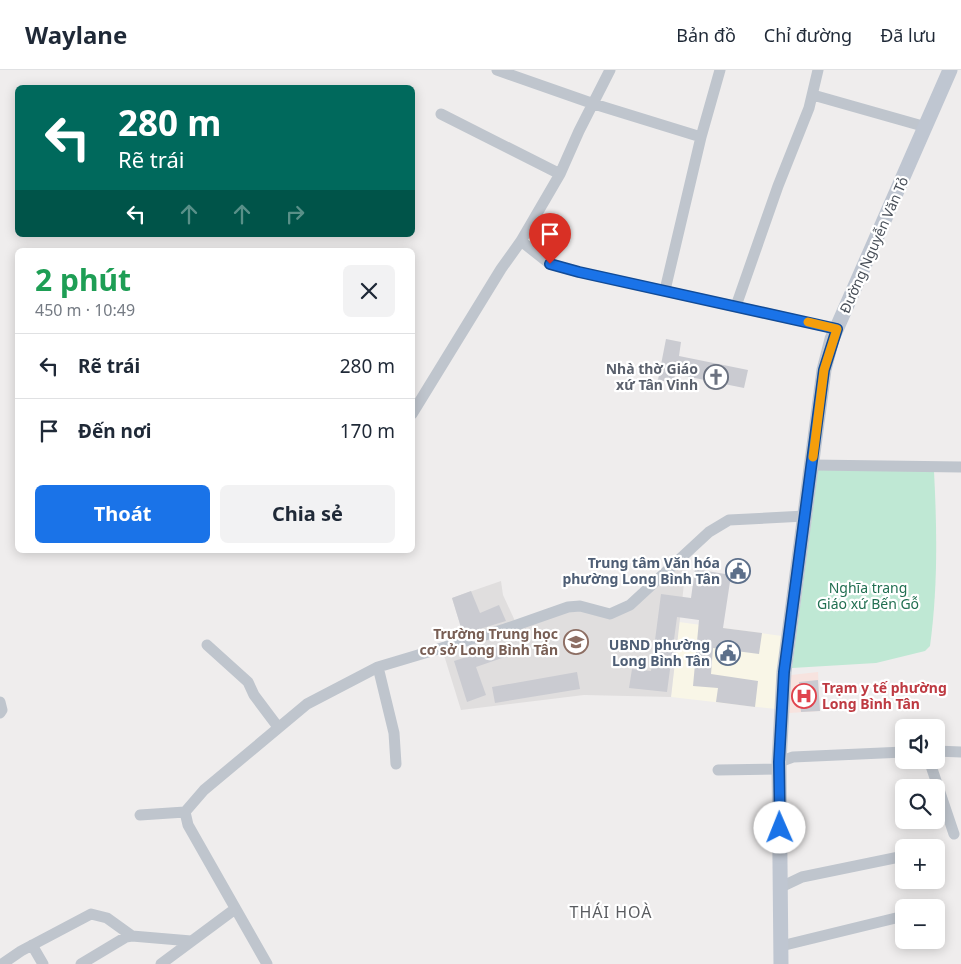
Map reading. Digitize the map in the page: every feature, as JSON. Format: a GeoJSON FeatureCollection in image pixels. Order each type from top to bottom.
{"type":"FeatureCollection","features":[{"type":"Feature","properties":{"kind":"street"},"geometry":{"type":"LineString","coordinates":[[497,70],[594,104],[700,137]]}},
{"type":"Feature","properties":{"kind":"street"},"geometry":{"type":"LineString","coordinates":[[415,409],[501,269],[521,241],[560,174],[579,131],[610,70]]}},
{"type":"Feature","properties":{"kind":"street"},"geometry":{"type":"LineString","coordinates":[[665,290],[700,137],[720,70]]}},
{"type":"Feature","properties":{"kind":"street"},"geometry":{"type":"LineString","coordinates":[[736,306],[813,95],[818,70]]}},
{"type":"Feature","properties":{"kind":"street","name":"Đường Nguyễn Văn Tỏ"},"geometry":{"type":"LineString","coordinates":[[781,964],[779,765],[784,672],[824,370],[837,329],[950,70]]}},
{"type":"Feature","properties":{"kind":"street"},"geometry":{"type":"LineString","coordinates":[[813,95],[926,127]]}},
{"type":"Feature","properties":{"kind":"street"},"geometry":{"type":"LineString","coordinates":[[441,114],[560,174]]}},
{"type":"Feature","properties":{"kind":"street"},"geometry":{"type":"LineString","coordinates":[[521,241],[550,264],[837,329]]}},
{"type":"Feature","properties":{"kind":"street"},"geometry":{"type":"LineString","coordinates":[[812,465],[961,467]]}},
{"type":"Feature","properties":{"kind":"street"},"geometry":{"type":"LineString","coordinates":[[140,814],[185,812],[204,790],[250,754],[278,727],[307,704],[378,667],[505,629],[568,607],[580,606],[610,614],[630,605],[709,532],[729,520],[805,516]]}},
{"type":"Feature","properties":{"kind":"street"},"geometry":{"type":"LineString","coordinates":[[208,645],[248,682],[254,694],[278,727]]}},
{"type":"Feature","properties":{"kind":"street"},"geometry":{"type":"LineString","coordinates":[[378,667],[394,733],[396,764]]}},
{"type":"Feature","properties":{"kind":"street"},"geometry":{"type":"LineString","coordinates":[[0,702],[2,710],[0,712]]}},
{"type":"Feature","properties":{"kind":"street"},"geometry":{"type":"LineString","coordinates":[[945,751],[961,752]]}},
{"type":"Feature","properties":{"kind":"street"},"geometry":{"type":"LineString","coordinates":[[718,770],[779,765],[793,757],[895,752]]}},
{"type":"Feature","properties":{"kind":"street"},"geometry":{"type":"LineString","coordinates":[[932,769],[954,834]]}},
{"type":"Feature","properties":{"kind":"street"},"geometry":{"type":"LineString","coordinates":[[185,812],[188,825],[267,964]]}},
{"type":"Feature","properties":{"kind":"street"},"geometry":{"type":"LineString","coordinates":[[781,887],[802,877],[895,858]]}},
{"type":"Feature","properties":{"kind":"street"},"geometry":{"type":"LineString","coordinates":[[161,964],[235,909]]}},
{"type":"Feature","properties":{"kind":"street"},"geometry":{"type":"LineString","coordinates":[[2,964],[32,945],[91,914],[107,918],[132,936]]}},
{"type":"Feature","properties":{"kind":"street"},"geometry":{"type":"LineString","coordinates":[[781,946],[895,918]]}},
{"type":"Feature","properties":{"kind":"street"},"geometry":{"type":"LineString","coordinates":[[81,964],[126,937],[191,941]]}},
{"type":"Feature","properties":{"kind":"street"},"geometry":{"type":"LineString","coordinates":[[32,945],[43,964]]}},
{"type":"Feature","properties":{"kind":"shaded area","name":"Trường Trung học cơ sở Long Bình Tân"},"geometry":{"type":"Polygon","coordinates":[[[687,558],[671,697],[584,695],[461,710],[443,652],[567,612],[580,610],[610,618],[687,558]]]}},
{"type":"Feature","properties":{"kind":"shaded area"},"geometry":{"type":"Polygon","coordinates":[[[501,581],[503,595],[515,621],[464,637],[452,598],[501,581]]]}},
{"type":"Feature","properties":{"kind":"shaded area","name":"UBND phường Long Bình Tân"},"geometry":{"type":"Polygon","coordinates":[[[679,622],[782,636],[776,709],[671,697],[679,622]]]}},
{"type":"Feature","properties":{"kind":"shaded area","name":"Trạm y tế phường Long Bình Tân"},"geometry":{"type":"Polygon","coordinates":[[[818,672],[820,711],[789,713],[791,675],[818,672]]]}},
{"type":"Feature","properties":{"kind":"green space","name":"Nghĩa trang Giáo xứ Bến Gỗ"},"geometry":{"type":"Polygon","coordinates":[[[818,470],[934,471],[936,580],[930,646],[925,651],[876,663],[792,668],[818,470]]]}},
{"type":"Feature","properties":{"kind":"building"},"geometry":{"type":"Polygon","coordinates":[[[666,339],[681,342],[679,356],[748,370],[744,388],[675,374],[673,383],[658,380],[666,339]]]}},
{"type":"Feature","properties":{"kind":"building"},"geometry":{"type":"Polygon","coordinates":[[[695,569],[731,575],[723,628],[762,633],[759,654],[713,648],[711,674],[758,681],[755,707],[716,702],[718,688],[693,686],[699,620],[677,617],[667,692],[629,688],[632,669],[651,671],[661,594],[691,598],[695,569]]]}},
{"type":"Feature","properties":{"kind":"building"},"geometry":{"type":"Polygon","coordinates":[[[471,591],[480,613],[499,605],[506,621],[463,634],[452,598],[471,591]]]}},
{"type":"Feature","properties":{"kind":"building"},"geometry":{"type":"Polygon","coordinates":[[[510,643],[514,654],[476,667],[486,695],[467,702],[454,661],[510,643]]]}},
{"type":"Feature","properties":{"kind":"building"},"geometry":{"type":"Polygon","coordinates":[[[577,672],[580,689],[495,703],[492,687],[577,672]]]}},
{"type":"Feature","properties":{"kind":"building"},"geometry":{"type":"Polygon","coordinates":[[[818,680],[820,711],[801,712],[800,701],[796,701],[795,692],[799,691],[799,682],[818,680]]]}},
{"type":"Feature","properties":{"kind":"slow traffic"},"geometry":{"type":"LineString","coordinates":[[808,322],[837,329],[832,339],[824,370],[813,457]]}},
{"type":"Feature","properties":{"kind":"place","name":"Nhà thờ Giáo xứ Tân Vinh"},"geometry":{"type":"Point","coordinates":[716,377]}},
{"type":"Feature","properties":{"kind":"place","name":"Trung tâm Văn hóa phường Long Bình Tân"},"geometry":{"type":"Point","coordinates":[738,571]}},
{"type":"Feature","properties":{"kind":"place","name":"Trường Trung học cơ sở Long Bình Tân"},"geometry":{"type":"Point","coordinates":[576,642]}},
{"type":"Feature","properties":{"kind":"place","name":"UBND phường Long Bình Tân"},"geometry":{"type":"Point","coordinates":[728,653]}},
{"type":"Feature","properties":{"kind":"place","name":"Trạm y tế phường Long Bình Tân"},"geometry":{"type":"Point","coordinates":[804,696]}},
{"type":"Feature","properties":{"kind":"district","name":"THÁI HOÀ"},"geometry":{"type":"Point","coordinates":[611,912]}},
{"type":"Feature","properties":{"kind":"route"},"geometry":{"type":"LineString","coordinates":[[550,264],[837,329],[832,339],[824,370],[784,672],[779,762],[780,828]]}}]}
